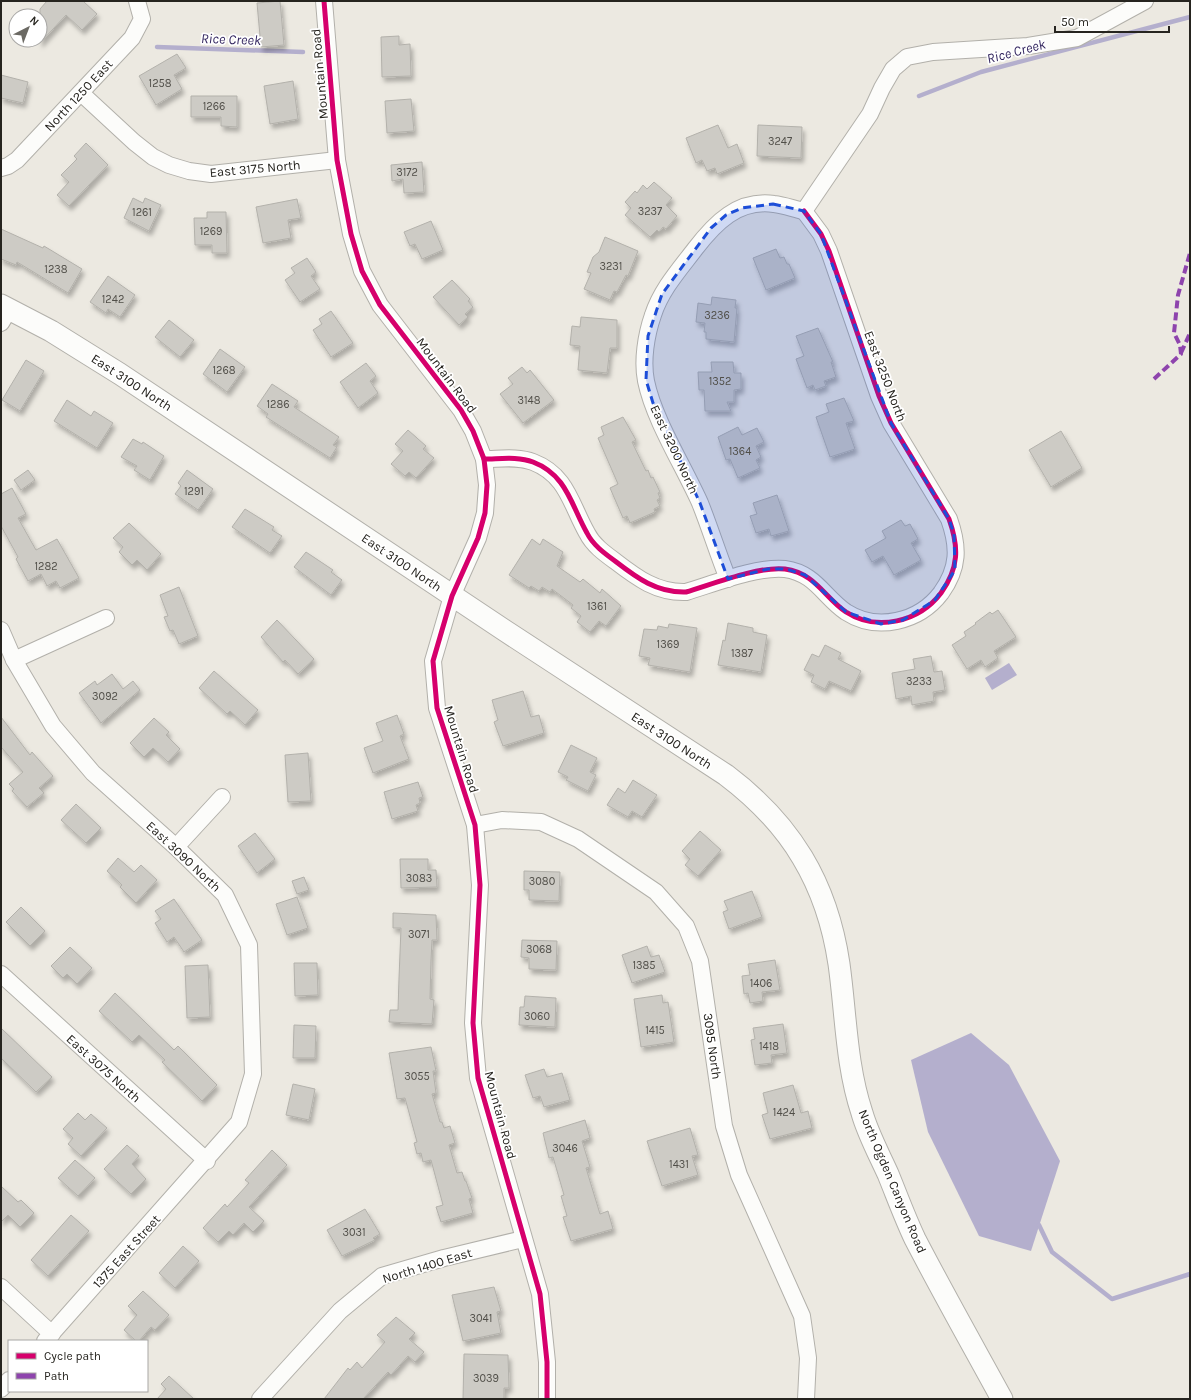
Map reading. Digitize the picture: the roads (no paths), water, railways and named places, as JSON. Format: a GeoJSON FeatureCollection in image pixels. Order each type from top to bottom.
{"type":"FeatureCollection","features":[{"type":"Feature","properties":{"kind":"main road","name":"East 3100 North"},"geometry":{"type":"LineString","coordinates":[[4,312],[51,331],[120,374],[452,596],[671,738],[747,791],[767,810],[784,831],[814,877]]}},
{"type":"Feature","properties":{"kind":"main road","name":"North Ogden Canyon Road"},"geometry":{"type":"LineString","coordinates":[[814,877],[832,925],[839,964],[850,1062],[862,1114],[915,1238],[1002,1399]]}},
{"type":"Feature","properties":{"kind":"street","name":"North 1250 East"},"geometry":{"type":"LineString","coordinates":[[4,167],[17,160],[132,38],[142,19],[137,1]]}},
{"type":"Feature","properties":{"kind":"street","name":"Mountain Road"},"geometry":{"type":"LineString","coordinates":[[324,1],[337,160],[351,234],[362,271],[380,305],[461,410],[473,431],[484,460],[487,485],[485,513],[478,538],[452,596],[433,661],[437,708],[475,825],[480,885],[473,1023],[478,1078],[540,1294],[547,1362],[547,1399]]}},
{"type":"Feature","properties":{"kind":"street"},"geometry":{"type":"LineString","coordinates":[[804,211],[870,114],[882,88],[894,69],[907,57],[933,52],[1028,46],[1077,38],[1145,1]]}},
{"type":"Feature","properties":{"kind":"street","name":"East 3175 North"},"geometry":{"type":"LineString","coordinates":[[81,93],[134,142],[154,157],[169,165],[190,171],[211,174],[337,160]]}},
{"type":"Feature","properties":{"kind":"street","name":"East 3200 North"},"geometry":{"type":"LineString","coordinates":[[728,579],[700,503],[652,403],[646,380],[645,358],[653,315],[662,294],[710,228],[726,215],[742,208],[773,204],[804,211]]}},
{"type":"Feature","properties":{"kind":"street","name":"East 3250 North"},"geometry":{"type":"LineString","coordinates":[[728,579],[768,569],[786,569],[805,575],[822,588],[846,612],[863,620],[881,624],[902,620],[935,600],[946,586],[955,570],[956,553],[954,534],[949,519],[891,423],[879,396],[826,246],[821,234],[804,211]]}},
{"type":"Feature","properties":{"kind":"street"},"geometry":{"type":"LineString","coordinates":[[484,460],[514,459],[532,462],[548,470],[560,481],[570,496],[587,534],[598,548],[638,579],[655,587],[672,592],[686,592],[728,579]]}},
{"type":"Feature","properties":{"kind":"street"},"geometry":{"type":"LineString","coordinates":[[14,660],[106,618]]}},
{"type":"Feature","properties":{"kind":"street","name":"East 3090 North"},"geometry":{"type":"LineString","coordinates":[[1,630],[14,660],[53,726],[93,773],[176,847],[225,895],[249,945],[253,1074],[240,1122],[207,1161]]}},
{"type":"Feature","properties":{"kind":"street"},"geometry":{"type":"LineString","coordinates":[[176,847],[222,797]]}},
{"type":"Feature","properties":{"kind":"street","name":"3095 North"},"geometry":{"type":"LineString","coordinates":[[475,825],[502,820],[541,822],[578,840],[656,892],[686,926],[700,960],[724,1126],[739,1175],[802,1316],[808,1358],[806,1399]]}},
{"type":"Feature","properties":{"kind":"street","name":"East 3075 North"},"geometry":{"type":"LineString","coordinates":[[1,974],[207,1161]]}},
{"type":"Feature","properties":{"kind":"street","name":"1375 East Street"},"geometry":{"type":"LineString","coordinates":[[48,1338],[207,1161]]}},
{"type":"Feature","properties":{"kind":"street","name":"North 1400 East"},"geometry":{"type":"LineString","coordinates":[[260,1399],[340,1311],[382,1276],[444,1258],[523,1239]]}},
{"type":"Feature","properties":{"kind":"street"},"geometry":{"type":"LineString","coordinates":[[1,1287],[48,1338]]}},
{"type":"Feature","properties":{"kind":"street"},"geometry":{"type":"LineString","coordinates":[[1,1389],[8,1381]]}},
{"type":"Feature","properties":{"kind":"waterway","name":"Rice Creek"},"geometry":{"type":"LineString","coordinates":[[919,96],[981,72],[1190,17]]}},
{"type":"Feature","properties":{"kind":"waterway","name":"Rice Creek"},"geometry":{"type":"LineString","coordinates":[[157,47],[303,52]]}},
{"type":"Feature","properties":{"kind":"waterway"},"geometry":{"type":"LineString","coordinates":[[1039,1225],[1052,1252],[1112,1299],[1190,1274]]}}]}
